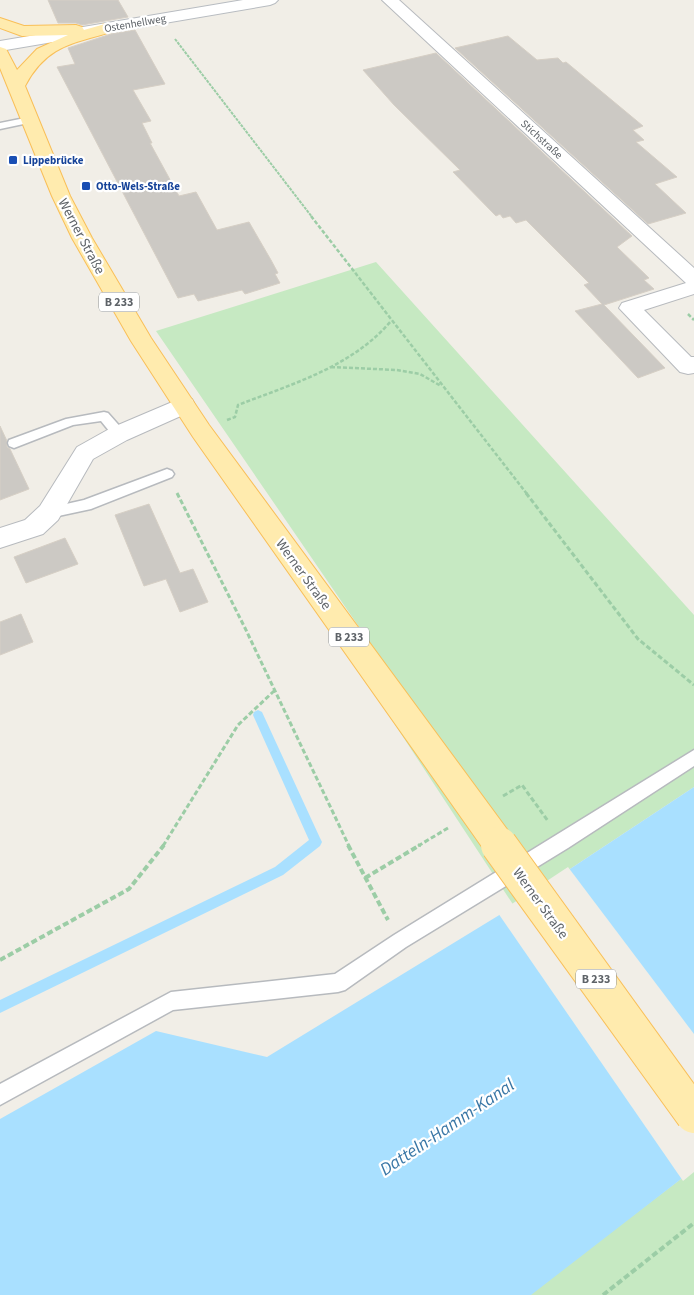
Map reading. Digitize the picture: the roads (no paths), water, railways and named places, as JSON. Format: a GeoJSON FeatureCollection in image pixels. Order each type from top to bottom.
{"type":"FeatureCollection","features":[{"type":"Feature","properties":{"kind":"main road"},"geometry":{"type":"LineString","coordinates":[[0,23],[22,31],[51,32],[105,29]]}},
{"type":"Feature","properties":{"kind":"main road"},"geometry":{"type":"LineString","coordinates":[[18,86],[28,65],[34,57],[44,50],[105,29]]}},
{"type":"Feature","properties":{"kind":"main road","name":"Werner Straße"},"geometry":{"type":"LineString","coordinates":[[0,52],[18,86],[61,196],[82,238],[142,341],[201,431],[694,1115]]}},
{"type":"Feature","properties":{"kind":"street","name":"Ostenhellweg"},"geometry":{"type":"LineString","coordinates":[[0,46],[270,0]]}},
{"type":"Feature","properties":{"kind":"street","name":"Stichstraße"},"geometry":{"type":"LineString","coordinates":[[390,0],[694,278]]}},
{"type":"Feature","properties":{"kind":"street"},"geometry":{"type":"LineString","coordinates":[[694,287],[629,308],[688,366],[694,364]]}},
{"type":"Feature","properties":{"kind":"street"},"geometry":{"type":"LineString","coordinates":[[0,538],[34,526],[49,513],[85,453],[119,434],[184,405]]}},
{"type":"Feature","properties":{"kind":"lane"},"geometry":{"type":"LineString","coordinates":[[0,126],[30,120]]}},
{"type":"Feature","properties":{"kind":"lane"},"geometry":{"type":"LineString","coordinates":[[14,443],[92,416],[104,416],[119,434]]}},
{"type":"Feature","properties":{"kind":"lane"},"geometry":{"type":"LineString","coordinates":[[49,513],[86,505],[167,474]]}},
{"type":"Feature","properties":{"kind":"lane"},"geometry":{"type":"LineString","coordinates":[[0,1095],[171,1002],[338,983],[400,941],[562,842],[694,757]]}},
{"type":"Feature","properties":{"kind":"water","name":"Datteln-Hamm-Kanal"},"geometry":{"type":"Polygon","coordinates":[[[694,787],[694,1169],[531,1295],[0,1295],[0,1119],[156,1031],[267,1057],[514,906],[694,787]]]}},
{"type":"Feature","properties":{"kind":"waterway"},"geometry":{"type":"LineString","coordinates":[[0,1007],[279,871],[316,842],[258,715]]}},
{"type":"Feature","properties":{"kind":"place","name":"Lippebrücke"},"geometry":{"type":"Point","coordinates":[13,160]}},
{"type":"Feature","properties":{"kind":"place","name":"Otto-Wels-Straße"},"geometry":{"type":"Point","coordinates":[86,186]}}]}
